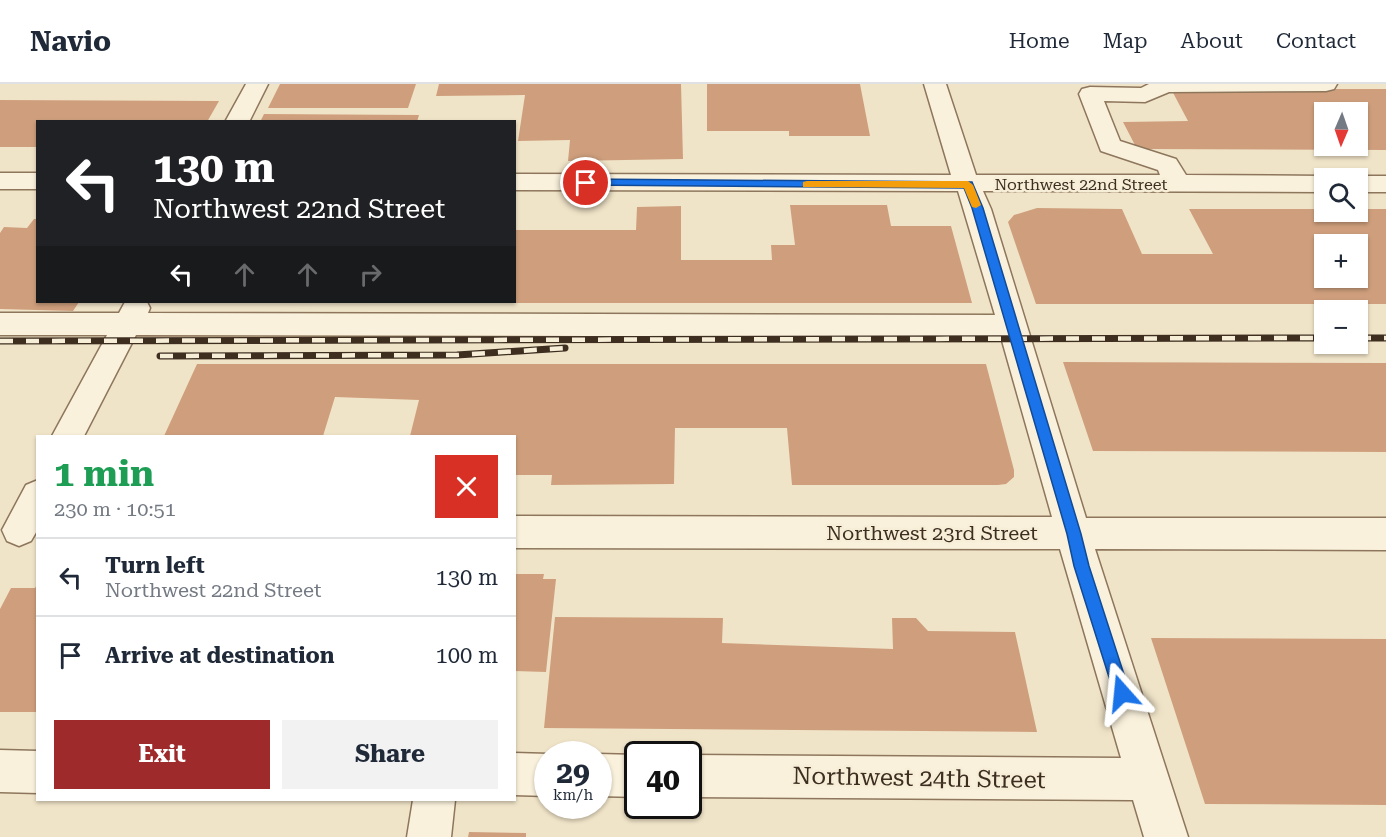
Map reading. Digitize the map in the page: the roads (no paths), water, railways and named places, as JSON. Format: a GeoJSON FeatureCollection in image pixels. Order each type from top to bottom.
{"type":"FeatureCollection","features":[{"type":"Feature","properties":{"kind":"street"},"geometry":{"type":"LineString","coordinates":[[238,120],[257,84]]}},
{"type":"Feature","properties":{"kind":"street"},"geometry":{"type":"LineString","coordinates":[[935,84],[968,185],[978,208],[1074,534],[1081,566],[1166,837]]}},
{"type":"Feature","properties":{"kind":"street"},"geometry":{"type":"LineString","coordinates":[[1178,184],[1167,165],[1110,146],[1090,93],[1145,95],[1165,85],[1326,84]]}},
{"type":"Feature","properties":{"kind":"street"},"geometry":{"type":"LineString","coordinates":[[0,181],[36,181]]}},
{"type":"Feature","properties":{"kind":"street","name":"Northwest 22nd Street"},"geometry":{"type":"LineString","coordinates":[[516,182],[968,185],[1314,184]]}},
{"type":"Feature","properties":{"kind":"street"},"geometry":{"type":"LineString","coordinates":[[1368,184],[1386,184]]}},
{"type":"Feature","properties":{"kind":"street"},"geometry":{"type":"LineString","coordinates":[[0,324],[134,313],[1012,326]]}},
{"type":"Feature","properties":{"kind":"street"},"geometry":{"type":"LineString","coordinates":[[69,435],[134,313]]}},
{"type":"Feature","properties":{"kind":"street"},"geometry":{"type":"LineString","coordinates":[[19,530],[36,499]]}},
{"type":"Feature","properties":{"kind":"street","name":"Northwest 23rd Street"},"geometry":{"type":"LineString","coordinates":[[516,532],[1386,534]]}},
{"type":"Feature","properties":{"kind":"street"},"geometry":{"type":"LineString","coordinates":[[0,771],[36,772]]}},
{"type":"Feature","properties":{"kind":"street"},"geometry":{"type":"LineString","coordinates":[[516,774],[534,775]]}},
{"type":"Feature","properties":{"kind":"street","name":"Northwest 24th Street"},"geometry":{"type":"LineString","coordinates":[[702,776],[1092,780],[1149,778]]}},
{"type":"Feature","properties":{"kind":"street"},"geometry":{"type":"LineString","coordinates":[[429,837],[434,801]]}},
{"type":"Feature","properties":{"kind":"railway"},"geometry":{"type":"LineString","coordinates":[[0,341],[1314,338]]}},
{"type":"Feature","properties":{"kind":"railway"},"geometry":{"type":"LineString","coordinates":[[1368,338],[1386,338]]}},
{"type":"Feature","properties":{"kind":"railway"},"geometry":{"type":"LineString","coordinates":[[160,356],[457,355],[565,348]]}}]}
